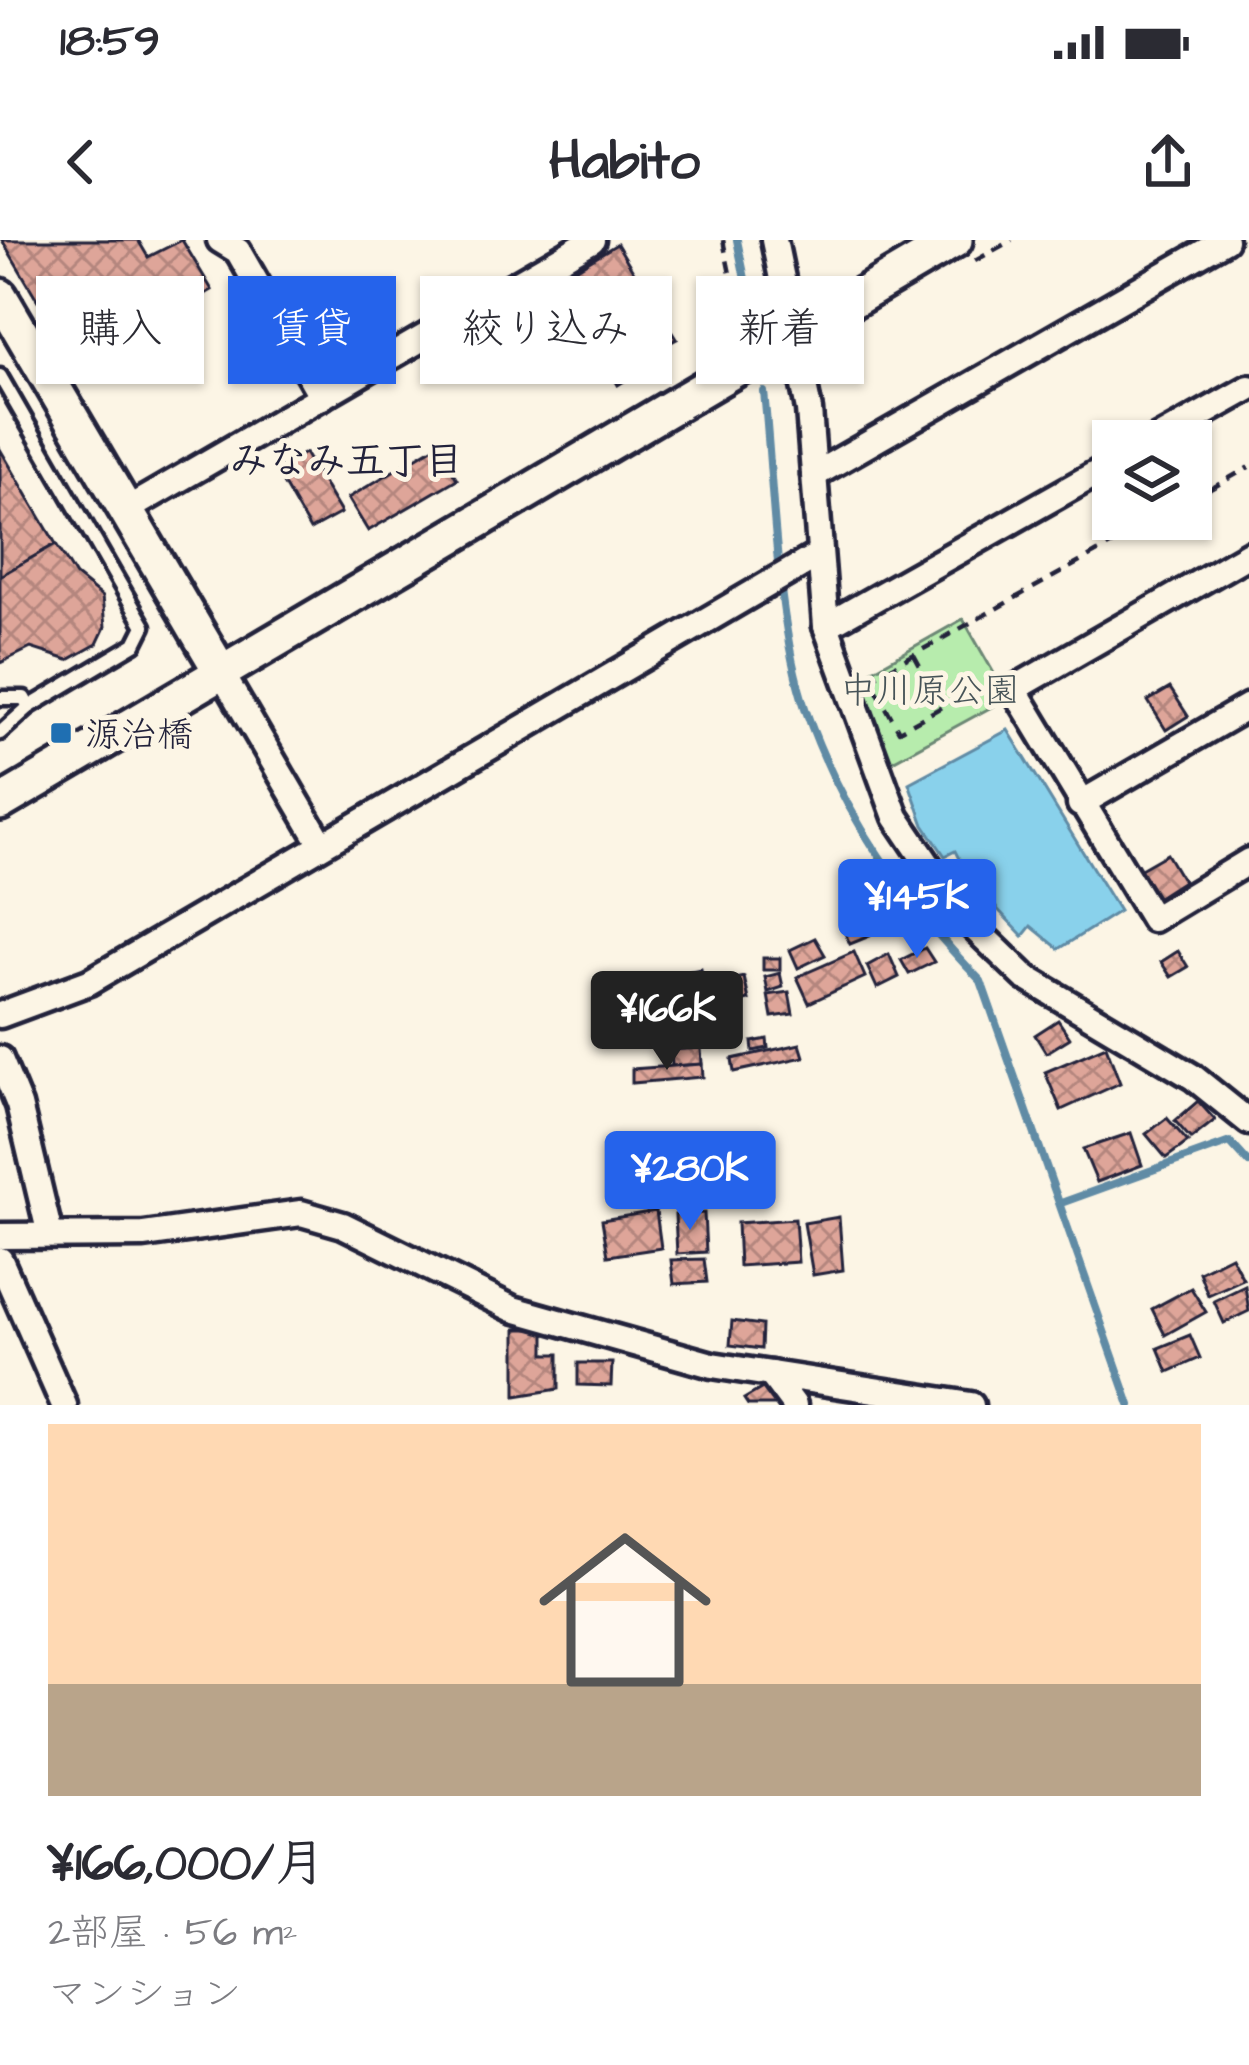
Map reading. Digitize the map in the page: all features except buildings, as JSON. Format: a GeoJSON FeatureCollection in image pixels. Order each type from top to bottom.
{"type":"FeatureCollection","features":[{"type":"Feature","properties":{"kind":"street"},"geometry":{"type":"LineString","coordinates":[[220,240],[238,251],[322,397]]}},
{"type":"Feature","properties":{"kind":"street"},"geometry":{"type":"LineString","coordinates":[[126,510],[592,240]]}},
{"type":"Feature","properties":{"kind":"street"},"geometry":{"type":"LineString","coordinates":[[774,240],[782,276]]}},
{"type":"Feature","properties":{"kind":"street"},"geometry":{"type":"LineString","coordinates":[[864,294],[955,240]]}},
{"type":"Feature","properties":{"kind":"street"},"geometry":{"type":"LineString","coordinates":[[814,475],[1225,240]]}},
{"type":"Feature","properties":{"kind":"street"},"geometry":{"type":"LineString","coordinates":[[0,296],[321,843]]}},
{"type":"Feature","properties":{"kind":"street"},"geometry":{"type":"LineString","coordinates":[[0,803],[711,384]]}},
{"type":"Feature","properties":{"kind":"street"},"geometry":{"type":"LineString","coordinates":[[802,384],[826,626],[859,685],[896,817],[964,918],[1025,977],[1192,1077],[1249,1122]]}},
{"type":"Feature","properties":{"kind":"street"},"geometry":{"type":"LineString","coordinates":[[1192,420],[1249,388]]}},
{"type":"Feature","properties":{"kind":"street"},"geometry":{"type":"LineString","coordinates":[[826,626],[1092,476]]}},
{"type":"Feature","properties":{"kind":"street"},"geometry":{"type":"LineString","coordinates":[[1249,554],[1014,688],[1153,919],[1249,861]]}},
{"type":"Feature","properties":{"kind":"street"},"geometry":{"type":"LineString","coordinates":[[0,1015],[89,982],[818,555]]}},
{"type":"Feature","properties":{"kind":"street"},"geometry":{"type":"LineString","coordinates":[[1080,804],[1249,706]]}},
{"type":"Feature","properties":{"kind":"street"},"geometry":{"type":"LineString","coordinates":[[0,1059],[19,1106],[50,1235]]}},
{"type":"Feature","properties":{"kind":"street"},"geometry":{"type":"LineString","coordinates":[[0,1236],[144,1235],[301,1213],[344,1225],[513,1309],[712,1364],[971,1405]]}},
{"type":"Feature","properties":{"kind":"street"},"geometry":{"type":"LineString","coordinates":[[0,1260],[64,1405]]}},
{"type":"Feature","properties":{"kind":"street"},"geometry":{"type":"LineString","coordinates":[[771,1374],[794,1405]]}},
{"type":"Feature","properties":{"kind":"lane"},"geometry":{"type":"LineString","coordinates":[[0,376],[144,626],[135,644],[29,707],[0,733]]}},
{"type":"Feature","properties":{"kind":"lane"},"geometry":{"type":"LineString","coordinates":[[0,698],[24,698],[29,707]]}},
{"type":"Feature","properties":{"kind":"path"},"geometry":{"type":"LineString","coordinates":[[723,240],[729,276]]}},
{"type":"Feature","properties":{"kind":"path"},"geometry":{"type":"LineString","coordinates":[[1212,488],[1249,467]]}},
{"type":"Feature","properties":{"kind":"path"},"geometry":{"type":"LineString","coordinates":[[1014,688],[961,696],[899,731],[859,685],[1119,540]]}},
{"type":"Feature","properties":{"kind":"path"},"geometry":{"type":"LineString","coordinates":[[914,655],[942,706]]}},
{"type":"Feature","properties":{"kind":"green space","name":"中川原公園"},"geometry":{"type":"Polygon","coordinates":[[[963,619],[1008,698],[887,764],[857,679],[963,619]]]}},
{"type":"Feature","properties":{"kind":"water"},"geometry":{"type":"Polygon","coordinates":[[[1008,730],[1119,911],[1059,949],[1031,926],[1023,936],[970,880],[955,851],[945,856],[924,825],[909,783],[1008,730]]]}},
{"type":"Feature","properties":{"kind":"waterway"},"geometry":{"type":"LineString","coordinates":[[737,240],[744,276]]}},
{"type":"Feature","properties":{"kind":"waterway"},"geometry":{"type":"LineString","coordinates":[[764,392],[782,596],[806,711],[838,785],[879,856],[927,921],[981,981],[1130,1405]]}},
{"type":"Feature","properties":{"kind":"waterway"},"geometry":{"type":"LineString","coordinates":[[1061,1203],[1230,1142],[1249,1163]]}},
{"type":"Feature","properties":{"kind":"place","name":"源治橋"},"geometry":{"type":"Point","coordinates":[61,733]}},
{"type":"Feature","properties":{"kind":"district","name":"みなみ五丁目"},"geometry":{"type":"Point","coordinates":[346,459]}}]}
